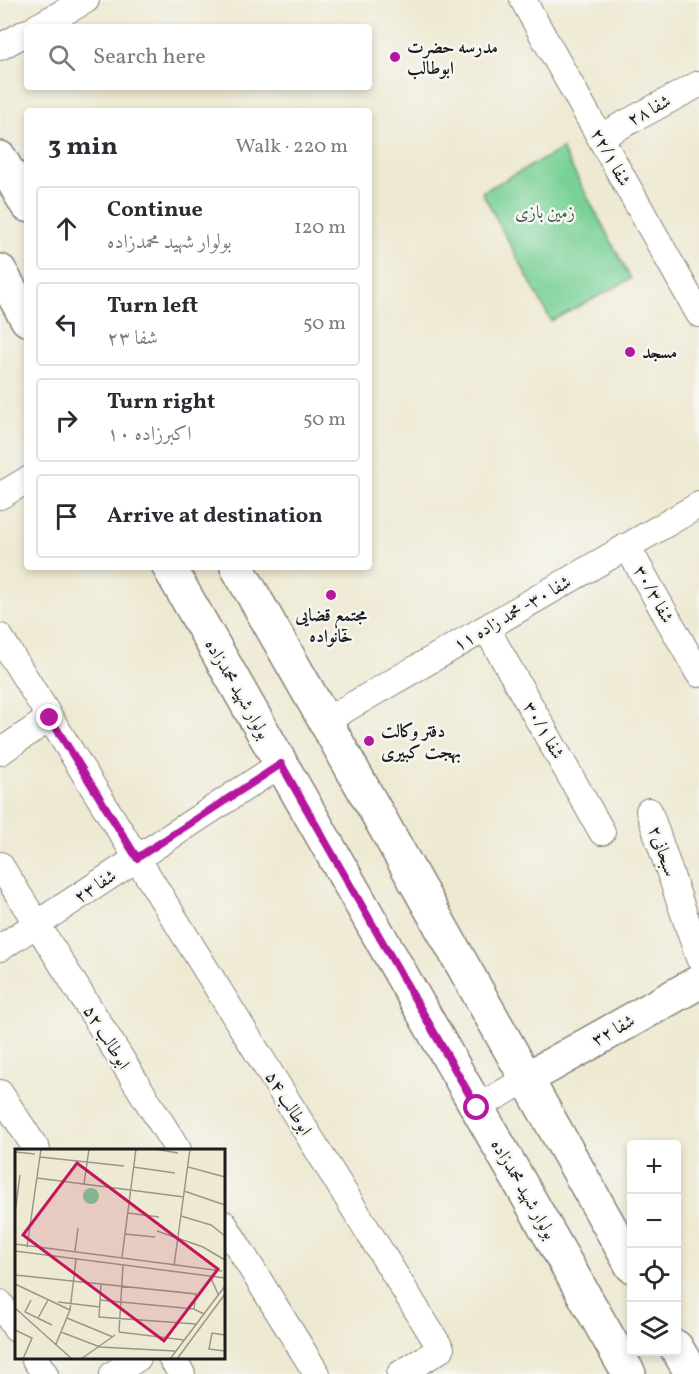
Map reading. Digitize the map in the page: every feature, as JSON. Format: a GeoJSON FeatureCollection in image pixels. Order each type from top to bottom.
{"type":"FeatureCollection","features":[{"type":"Feature","properties":{"kind":"street"},"geometry":{"type":"LineString","coordinates":[[42,24],[86,0]]}},
{"type":"Feature","properties":{"kind":"street","name":"۲۲/۱ شفا"},"geometry":{"type":"LineString","coordinates":[[523,0],[699,314]]}},
{"type":"Feature","properties":{"kind":"street"},"geometry":{"type":"LineString","coordinates":[[0,47],[24,34]]}},
{"type":"Feature","properties":{"kind":"street","name":"شفا ۲۸"},"geometry":{"type":"LineString","coordinates":[[600,137],[699,84]]}},
{"type":"Feature","properties":{"kind":"street"},"geometry":{"type":"LineString","coordinates":[[0,158],[24,199]]}},
{"type":"Feature","properties":{"kind":"street"},"geometry":{"type":"LineString","coordinates":[[0,272],[24,314]]}},
{"type":"Feature","properties":{"kind":"street"},"geometry":{"type":"LineString","coordinates":[[0,496],[24,482]]}},
{"type":"Feature","properties":{"kind":"street","name":"شفا ۳۰- محمد زاده ۱۱"},"geometry":{"type":"LineString","coordinates":[[326,721],[699,505]]}},
{"type":"Feature","properties":{"kind":"street","name":"۳۰/۳ شفا"},"geometry":{"type":"LineString","coordinates":[[627,546],[699,674]]}},
{"type":"Feature","properties":{"kind":"street","name":"بولوار شهید محمدزاده"},"geometry":{"type":"LineString","coordinates":[[171,570],[477,1108],[622,1369]]}},
{"type":"Feature","properties":{"kind":"street"},"geometry":{"type":"LineString","coordinates":[[239,570],[627,1257]]}},
{"type":"Feature","properties":{"kind":"street","name":"شفا ۳۰/۱"},"geometry":{"type":"LineString","coordinates":[[486,628],[602,832]]}},
{"type":"Feature","properties":{"kind":"street","name":"ابوطالب ۵۴"},"geometry":{"type":"LineString","coordinates":[[0,637],[441,1348],[400,1374]]}},
{"type":"Feature","properties":{"kind":"street"},"geometry":{"type":"LineString","coordinates":[[0,752],[50,718]]}},
{"type":"Feature","properties":{"kind":"street","name":"شفا ۲۳"},"geometry":{"type":"LineString","coordinates":[[0,948],[281,764]]}},
{"type":"Feature","properties":{"kind":"street","name":"سبحانی۲"},"geometry":{"type":"LineString","coordinates":[[650,811],[699,958]]}},
{"type":"Feature","properties":{"kind":"street","name":"ابوطالب ۵۲"},"geometry":{"type":"LineString","coordinates":[[0,865],[177,1149]]}},
{"type":"Feature","properties":{"kind":"street","name":"شفا ۳۲"},"geometry":{"type":"LineString","coordinates":[[526,1079],[699,982]]}},
{"type":"Feature","properties":{"kind":"street"},"geometry":{"type":"LineString","coordinates":[[477,1108],[526,1079]]}},
{"type":"Feature","properties":{"kind":"street"},"geometry":{"type":"LineString","coordinates":[[0,1093],[36,1149]]}},
{"type":"Feature","properties":{"kind":"street"},"geometry":{"type":"LineString","coordinates":[[225,1226],[317,1374]]}},
{"type":"Feature","properties":{"kind":"street"},"geometry":{"type":"LineString","coordinates":[[0,1303],[15,1327]]}},
{"type":"Feature","properties":{"kind":"street"},"geometry":{"type":"LineString","coordinates":[[681,1355],[692,1374]]}},
{"type":"Feature","properties":{"kind":"street"},"geometry":{"type":"LineString","coordinates":[[35,1359],[45,1374]]}},
{"type":"Feature","properties":{"kind":"street"},"geometry":{"type":"LineString","coordinates":[[113,1374],[136,1359]]}},
{"type":"Feature","properties":{"kind":"street"},"geometry":{"type":"LineString","coordinates":[[172,1359],[182,1374]]}},
{"type":"Feature","properties":{"kind":"green space","name":"زمین بازی"},"geometry":{"type":"Polygon","coordinates":[[[562,149],[631,279],[551,321],[482,192],[562,149]]]}},
{"type":"Feature","properties":{"kind":"place","name":"مدرسه حضرت ابوطالب"},"geometry":{"type":"Point","coordinates":[395,57]}},
{"type":"Feature","properties":{"kind":"place","name":"مسجد"},"geometry":{"type":"Point","coordinates":[630,352]}},
{"type":"Feature","properties":{"kind":"place","name":"مجتمع قضایی خانواده"},"geometry":{"type":"Point","coordinates":[331,595]}},
{"type":"Feature","properties":{"kind":"place","name":"دفتر وکالت بهجت کبیری"},"geometry":{"type":"Point","coordinates":[369,741]}},
{"type":"Feature","properties":{"kind":"route"},"geometry":{"type":"LineString","coordinates":[[50,718],[137,858],[281,764],[477,1108]]}}]}
